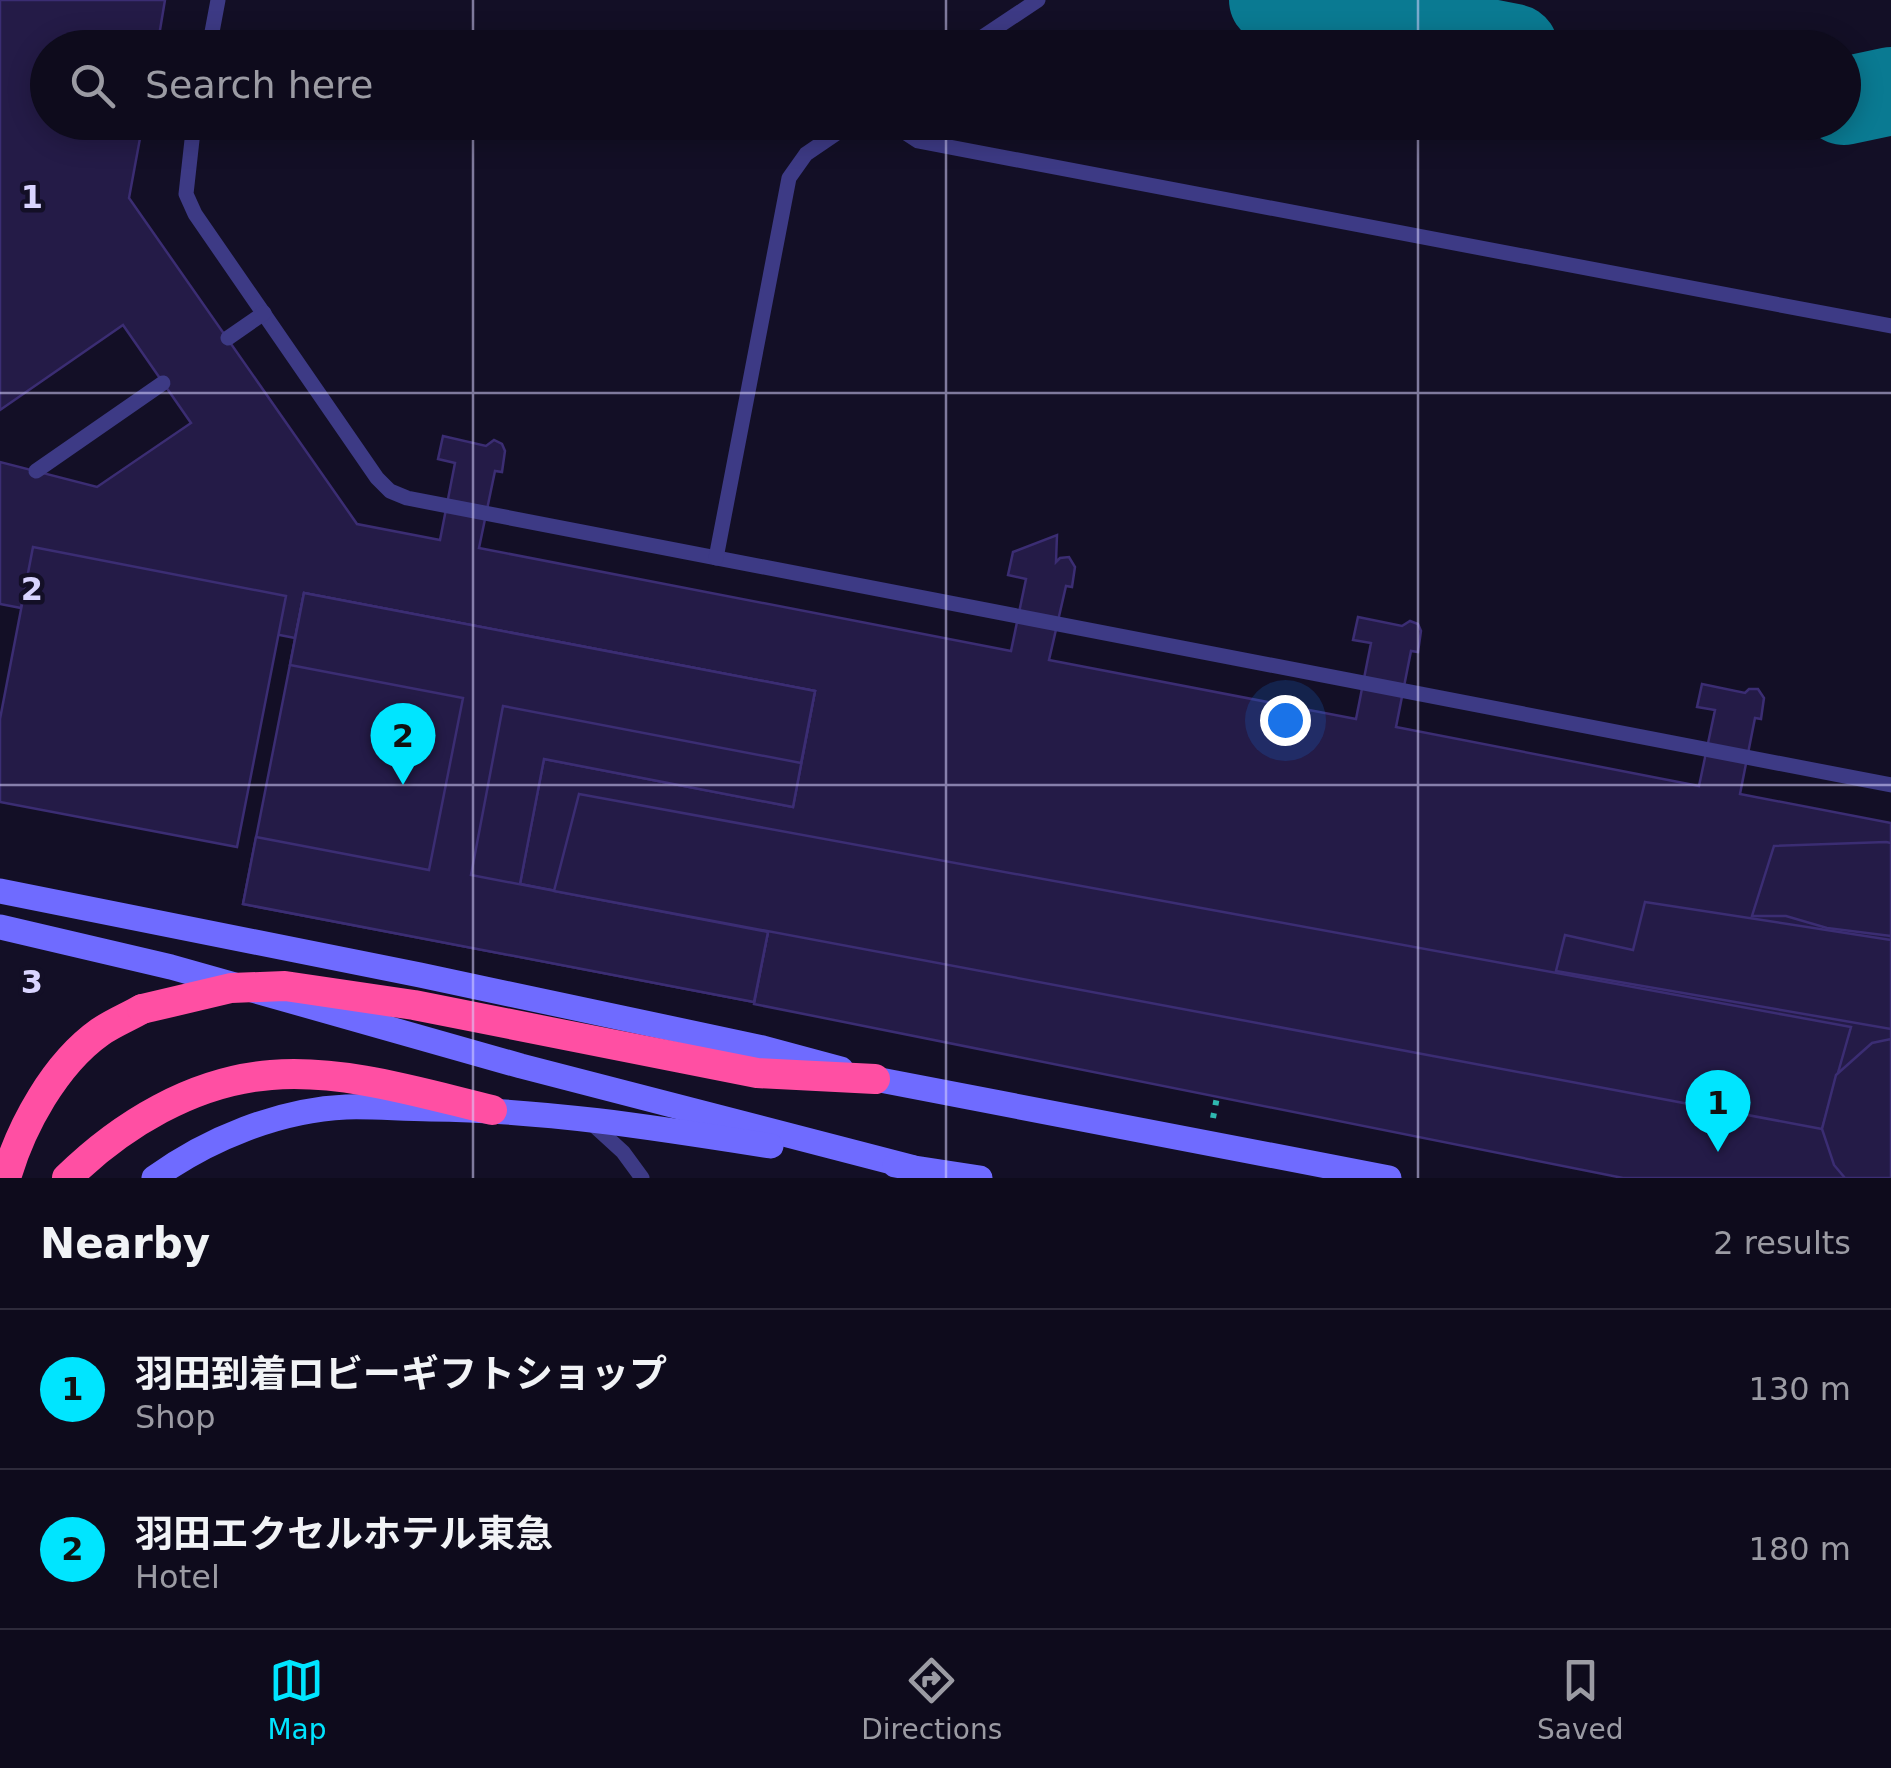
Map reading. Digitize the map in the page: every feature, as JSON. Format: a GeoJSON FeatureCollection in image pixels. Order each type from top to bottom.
{"type":"FeatureCollection","features":[{"type":"Feature","properties":{"kind":"highway"},"geometry":{"type":"LineString","coordinates":[[6,1178],[24,1132],[67,1064],[99,1033],[142,1009],[231,988],[285,986],[414,1006],[757,1073],[875,1078]]}},
{"type":"Feature","properties":{"kind":"highway"},"geometry":{"type":"LineString","coordinates":[[67,1178],[102,1144],[141,1119],[240,1080],[272,1075],[348,1079],[492,1110]]}},
{"type":"Feature","properties":{"kind":"street"},"geometry":{"type":"LineString","coordinates":[[0,891],[763,1048],[875,1078],[1389,1178]]}},
{"type":"Feature","properties":{"kind":"street"},"geometry":{"type":"LineString","coordinates":[[0,927],[170,967],[521,1066],[911,1167],[980,1178]]}},
{"type":"Feature","properties":{"kind":"street"},"geometry":{"type":"LineString","coordinates":[[154,1178],[192,1154],[270,1120],[307,1112],[381,1106],[585,1117],[911,1167]]}},
{"type":"Feature","properties":{"kind":"lane"},"geometry":{"type":"LineString","coordinates":[[212,30],[218,0]]}},
{"type":"Feature","properties":{"kind":"lane"},"geometry":{"type":"LineString","coordinates":[[993,30],[1038,0]]}},
{"type":"Feature","properties":{"kind":"lane"},"geometry":{"type":"LineString","coordinates":[[192,140],[186,194],[195,214],[377,478],[390,491],[407,498],[1891,785]]}},
{"type":"Feature","properties":{"kind":"lane"},"geometry":{"type":"LineString","coordinates":[[716,558],[789,178],[806,154],[827,140]]}},
{"type":"Feature","properties":{"kind":"lane"},"geometry":{"type":"LineString","coordinates":[[916,140],[1891,326]]}},
{"type":"Feature","properties":{"kind":"lane"},"geometry":{"type":"LineString","coordinates":[[228,338],[264,313]]}},
{"type":"Feature","properties":{"kind":"lane"},"geometry":{"type":"LineString","coordinates":[[36,471],[163,383]]}},
{"type":"Feature","properties":{"kind":"lane"},"geometry":{"type":"LineString","coordinates":[[585,1117],[622,1152],[642,1178]]}},
{"type":"Feature","properties":{"kind":"building"},"geometry":{"type":"Polygon","coordinates":[[[0,0],[165,0],[160,30],[30,30],[30,140],[140,140],[129,198],[357,524],[440,540],[455,463],[438,459],[443,436],[486,446],[494,440],[505,451],[502,472],[495,471],[479,548],[1011,651],[1026,579],[1008,575],[1013,552],[1057,535],[1056,562],[1069,557],[1075,567],[1072,587],[1066,586],[1049,660],[1356,719],[1371,643],[1353,640],[1358,617],[1402,626],[1410,621],[1418,624],[1421,631],[1418,652],[1411,651],[1396,727],[1699,786],[1715,710],[1697,707],[1702,684],[1745,693],[1758,689],[1764,698],[1761,719],[1755,718],[1740,794],[1891,823],[1891,1178],[1623,1178],[754,1004],[768,932],[520,884],[544,759],[793,807],[815,691],[304,593],[295,638],[26,586],[21,608],[0,604],[0,462],[97,487],[191,423],[123,325],[0,410],[0,0]]]}},
{"type":"Feature","properties":{"kind":"building"},"geometry":{"type":"Polygon","coordinates":[[[33,547],[286,596],[237,847],[0,802],[0,719],[33,547]]]}},
{"type":"Feature","properties":{"kind":"building"},"geometry":{"type":"Polygon","coordinates":[[[304,593],[815,691],[793,807],[544,759],[520,884],[768,932],[754,1002],[243,904],[304,593]]]}},
{"type":"Feature","properties":{"kind":"building"},"geometry":{"type":"Polygon","coordinates":[[[304,593],[815,691],[801,763],[503,706],[471,875],[768,932],[754,1002],[243,904],[256,837],[429,870],[463,698],[290,665],[304,593]]]}},
{"type":"Feature","properties":{"kind":"building"},"geometry":{"type":"Polygon","coordinates":[[[579,794],[1851,1027],[1822,1129],[554,891],[579,794]]]}},
{"type":"Feature","properties":{"kind":"building"},"geometry":{"type":"Polygon","coordinates":[[[1891,843],[1891,936],[1827,928],[1786,916],[1752,916],[1774,846],[1891,843]]]}},
{"type":"Feature","properties":{"kind":"building"},"geometry":{"type":"Polygon","coordinates":[[[1645,902],[1891,940],[1891,1029],[1556,971],[1565,935],[1633,950],[1645,902]]]}},
{"type":"Feature","properties":{"kind":"building"},"geometry":{"type":"Polygon","coordinates":[[[1891,1039],[1891,1178],[1845,1178],[1834,1165],[1822,1129],[1836,1075],[1872,1043],[1891,1039]]]}},
{"type":"Feature","properties":{"kind":"taxiway"},"geometry":{"type":"LineString","coordinates":[[1273,0],[1424,30]]}},
{"type":"Feature","properties":{"kind":"taxiway"},"geometry":{"type":"LineString","coordinates":[[1861,97],[1891,91]]}},
{"type":"Feature","properties":{"kind":"place","name":"羽田エクセルホテル東急"},"geometry":{"type":"Point","coordinates":[403,785]}},
{"type":"Feature","properties":{"kind":"place","name":"羽田到着ロビーギフトショップ"},"geometry":{"type":"Point","coordinates":[1718,1152]}}]}
